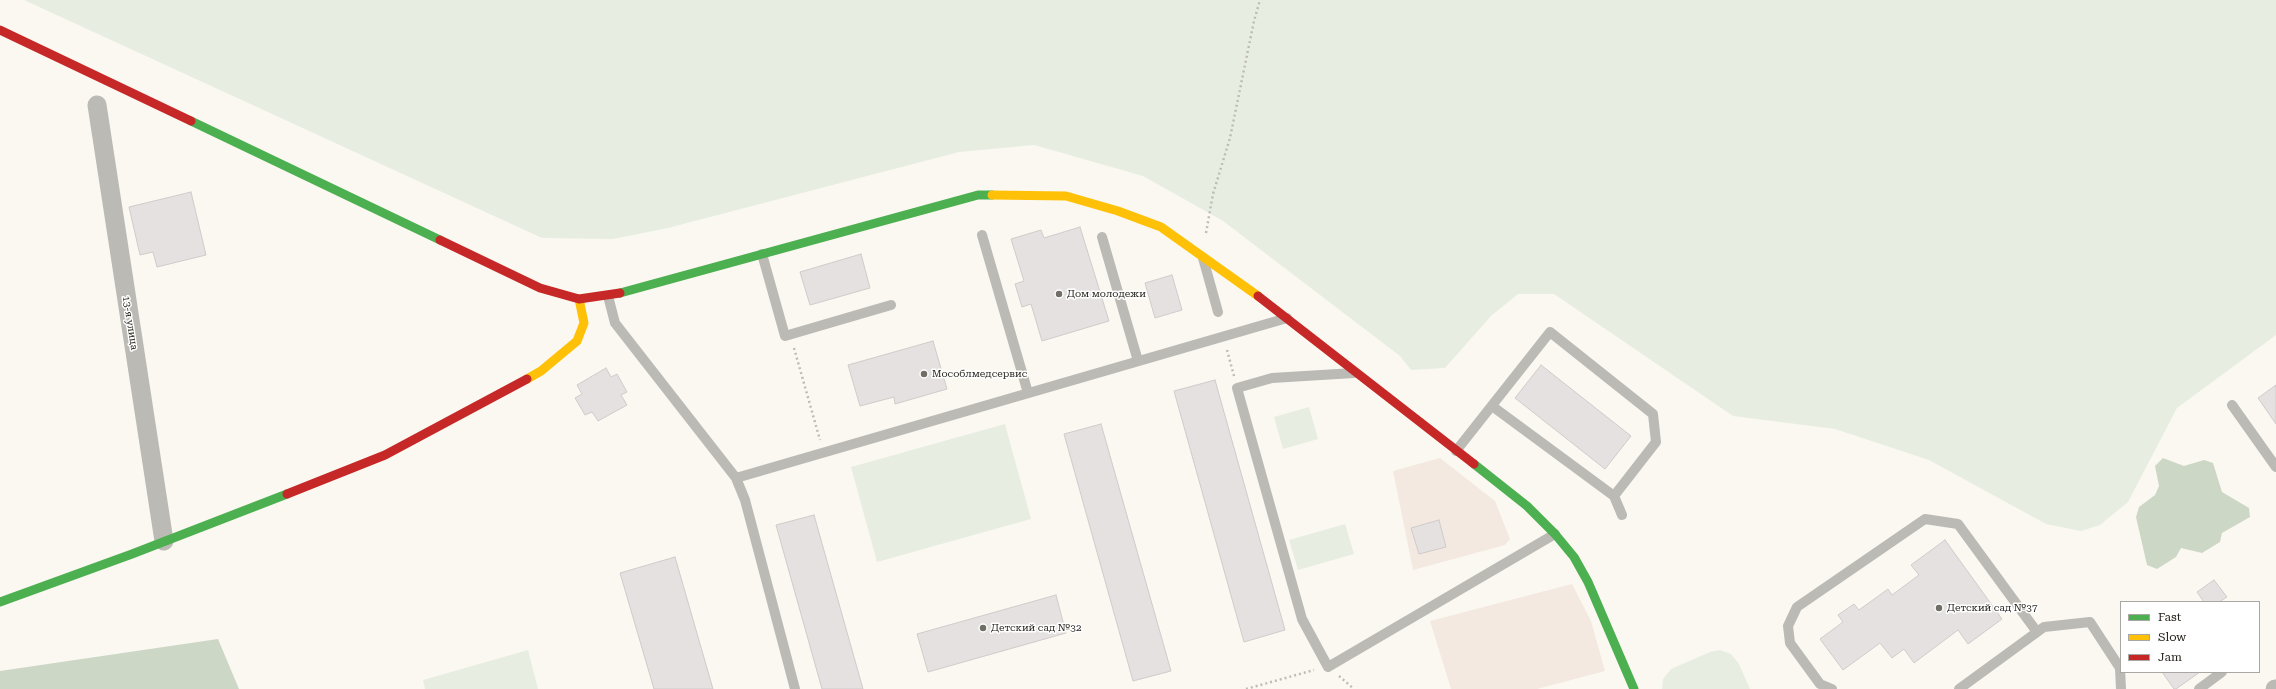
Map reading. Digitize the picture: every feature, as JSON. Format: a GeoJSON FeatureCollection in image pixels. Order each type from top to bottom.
{"type":"FeatureCollection","features":[{"type":"Feature","properties":{"kind":"street"},"geometry":{"type":"LineString","coordinates":[[0,30],[540,288],[580,299],[608,296],[978,195],[1066,196],[1118,211],[1161,227],[1202,254],[1287,318],[1527,506],[1555,534],[1574,556],[1588,582],[1634,689]]}},
{"type":"Feature","properties":{"kind":"street","name":"13-я улица"},"geometry":{"type":"LineString","coordinates":[[96,105],[164,541]]}},
{"type":"Feature","properties":{"kind":"street"},"geometry":{"type":"LineString","coordinates":[[0,602],[164,541],[385,455],[488,401],[541,371],[577,341],[584,323],[580,299]]}},
{"type":"Feature","properties":{"kind":"lane"},"geometry":{"type":"LineString","coordinates":[[982,235],[1028,393]]}},
{"type":"Feature","properties":{"kind":"lane"},"geometry":{"type":"LineString","coordinates":[[1102,237],[1138,361]]}},
{"type":"Feature","properties":{"kind":"lane"},"geometry":{"type":"LineString","coordinates":[[762,254],[785,336],[891,305]]}},
{"type":"Feature","properties":{"kind":"lane"},"geometry":{"type":"LineString","coordinates":[[1202,254],[1218,312]]}},
{"type":"Feature","properties":{"kind":"lane"},"geometry":{"type":"LineString","coordinates":[[608,296],[615,323],[736,478],[745,500],[795,689]]}},
{"type":"Feature","properties":{"kind":"lane"},"geometry":{"type":"LineString","coordinates":[[736,478],[1287,318]]}},
{"type":"Feature","properties":{"kind":"lane"},"geometry":{"type":"LineString","coordinates":[[1456,451],[1550,332],[1653,414],[1656,442],[1614,496]]}},
{"type":"Feature","properties":{"kind":"lane"},"geometry":{"type":"LineString","coordinates":[[1358,373],[1272,378],[1237,388],[1302,619],[1328,667],[1555,534]]}},
{"type":"Feature","properties":{"kind":"lane"},"geometry":{"type":"LineString","coordinates":[[2232,405],[2276,467]]}},
{"type":"Feature","properties":{"kind":"lane"},"geometry":{"type":"LineString","coordinates":[[1492,406],[1614,496],[1622,515]]}},
{"type":"Feature","properties":{"kind":"lane"},"geometry":{"type":"LineString","coordinates":[[1832,689],[1820,684],[1790,643],[1788,626],[1797,607],[1925,520],[1958,524],[2037,632]]}},
{"type":"Feature","properties":{"kind":"lane"},"geometry":{"type":"LineString","coordinates":[[1959,689],[2044,627],[2090,622],[2120,668]]}},
{"type":"Feature","properties":{"kind":"lane"},"geometry":{"type":"LineString","coordinates":[[2120,673],[2121,689]]}},
{"type":"Feature","properties":{"kind":"lane"},"geometry":{"type":"LineString","coordinates":[[2198,689],[2221,673]]}},
{"type":"Feature","properties":{"kind":"path"},"geometry":{"type":"LineString","coordinates":[[1202,254],[1213,194],[1230,138],[1254,21],[1260,0]]}},
{"type":"Feature","properties":{"kind":"path"},"geometry":{"type":"LineString","coordinates":[[790,334],[824,453]]}},
{"type":"Feature","properties":{"kind":"path"},"geometry":{"type":"LineString","coordinates":[[1246,689],[1328,667],[1354,689]]}},
{"type":"Feature","properties":{"kind":"shaded area"},"geometry":{"type":"Polygon","coordinates":[[[24,0],[2276,0],[2276,335],[2177,408],[2128,502],[2100,525],[2081,531],[2046,524],[1929,460],[1835,429],[1733,416],[1554,294],[1518,294],[1491,316],[1445,368],[1411,370],[1400,356],[1223,221],[1143,176],[1034,145],[959,152],[668,228],[613,239],[542,238],[24,0]]]}},
{"type":"Feature","properties":{"kind":"shaded area"},"geometry":{"type":"Polygon","coordinates":[[[1309,407],[1318,439],[1283,449],[1274,417],[1309,407]]]}},
{"type":"Feature","properties":{"kind":"shaded area"},"geometry":{"type":"Polygon","coordinates":[[[1005,424],[1031,519],[877,562],[851,467],[1005,424]]]}},
{"type":"Feature","properties":{"kind":"shaded area"},"geometry":{"type":"Polygon","coordinates":[[[1440,458],[1495,501],[1510,539],[1505,545],[1413,570],[1393,471],[1440,458]]]}},
{"type":"Feature","properties":{"kind":"shaded area"},"geometry":{"type":"Polygon","coordinates":[[[1345,524],[1354,554],[1298,570],[1289,540],[1345,524]]]}},
{"type":"Feature","properties":{"kind":"shaded area"},"geometry":{"type":"Polygon","coordinates":[[[1572,584],[1591,621],[1605,671],[1537,689],[1451,689],[1430,621],[1572,584]]]}},
{"type":"Feature","properties":{"kind":"shaded area"},"geometry":{"type":"Polygon","coordinates":[[[528,650],[538,689],[425,689],[423,680],[528,650]]]}},
{"type":"Feature","properties":{"kind":"shaded area"},"geometry":{"type":"Polygon","coordinates":[[[1720,650],[1731,654],[1739,664],[1750,689],[1662,689],[1663,679],[1671,669],[1710,652],[1720,650]]]}},
{"type":"Feature","properties":{"kind":"green space"},"geometry":{"type":"Polygon","coordinates":[[[2163,458],[2184,466],[2204,460],[2213,463],[2222,492],[2249,508],[2250,517],[2222,533],[2220,542],[2202,553],[2181,548],[2176,557],[2157,569],[2147,565],[2136,517],[2139,507],[2155,495],[2159,486],[2155,466],[2163,458]]]}},
{"type":"Feature","properties":{"kind":"green space"},"geometry":{"type":"Polygon","coordinates":[[[218,639],[239,689],[0,689],[0,671],[218,639]]]}},
{"type":"Feature","properties":{"kind":"building"},"geometry":{"type":"Polygon","coordinates":[[[191,192],[206,255],[157,267],[153,252],[140,255],[129,207],[191,192]]]}},
{"type":"Feature","properties":{"kind":"building","name":"Дом молодежи"},"geometry":{"type":"Polygon","coordinates":[[[1080,227],[1109,321],[1042,341],[1031,304],[1022,307],[1015,284],[1024,281],[1011,239],[1041,230],[1044,238],[1080,227]]]}},
{"type":"Feature","properties":{"kind":"building"},"geometry":{"type":"Polygon","coordinates":[[[861,254],[870,288],[810,305],[800,272],[861,254]]]}},
{"type":"Feature","properties":{"kind":"building"},"geometry":{"type":"Polygon","coordinates":[[[1172,275],[1182,310],[1155,318],[1145,283],[1172,275]]]}},
{"type":"Feature","properties":{"kind":"building"},"geometry":{"type":"Polygon","coordinates":[[[933,341],[947,389],[895,404],[894,397],[860,406],[848,365],[933,341]]]}},
{"type":"Feature","properties":{"kind":"building"},"geometry":{"type":"Polygon","coordinates":[[[1541,365],[1631,436],[1605,469],[1515,398],[1541,365]]]}},
{"type":"Feature","properties":{"kind":"building"},"geometry":{"type":"Polygon","coordinates":[[[606,368],[611,377],[617,374],[627,392],[621,395],[627,405],[598,421],[592,412],[585,415],[575,398],[582,394],[577,385],[606,368]]]}},
{"type":"Feature","properties":{"kind":"building"},"geometry":{"type":"Polygon","coordinates":[[[1215,380],[1285,630],[1244,642],[1174,391],[1215,380]]]}},
{"type":"Feature","properties":{"kind":"building"},"geometry":{"type":"Polygon","coordinates":[[[2276,385],[2276,424],[2258,398],[2276,385]]]}},
{"type":"Feature","properties":{"kind":"building"},"geometry":{"type":"Polygon","coordinates":[[[1101,424],[1171,671],[1133,681],[1064,434],[1101,424]]]}},
{"type":"Feature","properties":{"kind":"building"},"geometry":{"type":"Polygon","coordinates":[[[814,515],[863,689],[822,689],[776,525],[814,515]]]}},
{"type":"Feature","properties":{"kind":"building"},"geometry":{"type":"Polygon","coordinates":[[[1439,520],[1446,547],[1419,554],[1411,528],[1439,520]]]}},
{"type":"Feature","properties":{"kind":"building"},"geometry":{"type":"Polygon","coordinates":[[[1945,540],[2002,619],[1968,644],[1958,630],[1914,663],[1904,649],[1892,658],[1880,643],[1843,670],[1820,639],[1843,622],[1838,615],[1854,604],[1859,610],[1888,589],[1892,595],[1919,575],[1911,565],[1945,540]]]}},
{"type":"Feature","properties":{"kind":"building"},"geometry":{"type":"Polygon","coordinates":[[[675,557],[713,689],[654,689],[620,573],[675,557]]]}},
{"type":"Feature","properties":{"kind":"building"},"geometry":{"type":"Polygon","coordinates":[[[2214,580],[2227,597],[2221,601],[2203,601],[2197,592],[2214,580]]]}},
{"type":"Feature","properties":{"kind":"building"},"geometry":{"type":"Polygon","coordinates":[[[1056,595],[1066,633],[928,672],[917,634],[1056,595]]]}},
{"type":"Feature","properties":{"kind":"building"},"geometry":{"type":"Polygon","coordinates":[[[2163,673],[2199,673],[2176,689],[2174,689],[2163,673]]]}},
{"type":"Feature","properties":{"kind":"traffic: fast"},"geometry":{"type":"LineString","coordinates":[[191,121],[440,240]]}},
{"type":"Feature","properties":{"kind":"traffic: fast"},"geometry":{"type":"LineString","coordinates":[[620,293],[978,195],[992,195]]}},
{"type":"Feature","properties":{"kind":"traffic: fast"},"geometry":{"type":"LineString","coordinates":[[1474,464],[1527,506],[1555,534],[1574,557],[1588,582],[1634,689]]}},
{"type":"Feature","properties":{"kind":"traffic: fast"},"geometry":{"type":"LineString","coordinates":[[0,602],[132,554],[287,494]]}},
{"type":"Feature","properties":{"kind":"traffic: slow"},"geometry":{"type":"LineString","coordinates":[[992,195],[1066,196],[1118,211],[1161,227],[1258,296]]}},
{"type":"Feature","properties":{"kind":"traffic: slow"},"geometry":{"type":"LineString","coordinates":[[527,379],[541,371],[577,341],[584,323],[579,299]]}},
{"type":"Feature","properties":{"kind":"traffic: jam"},"geometry":{"type":"LineString","coordinates":[[0,30],[191,121]]}},
{"type":"Feature","properties":{"kind":"traffic: jam"},"geometry":{"type":"LineString","coordinates":[[440,240],[540,288],[579,299],[620,293]]}},
{"type":"Feature","properties":{"kind":"traffic: jam"},"geometry":{"type":"LineString","coordinates":[[1258,296],[1474,464]]}},
{"type":"Feature","properties":{"kind":"traffic: jam"},"geometry":{"type":"LineString","coordinates":[[287,494],[385,455],[527,379]]}},
{"type":"Feature","properties":{"kind":"place","name":"Дом молодежи"},"geometry":{"type":"Point","coordinates":[1059,294]}},
{"type":"Feature","properties":{"kind":"place","name":"Мособлмедсервис"},"geometry":{"type":"Point","coordinates":[924,374]}},
{"type":"Feature","properties":{"kind":"place","name":"Детский сад №37"},"geometry":{"type":"Point","coordinates":[1939,608]}},
{"type":"Feature","properties":{"kind":"place","name":"Детский сад №32"},"geometry":{"type":"Point","coordinates":[983,628]}}]}
